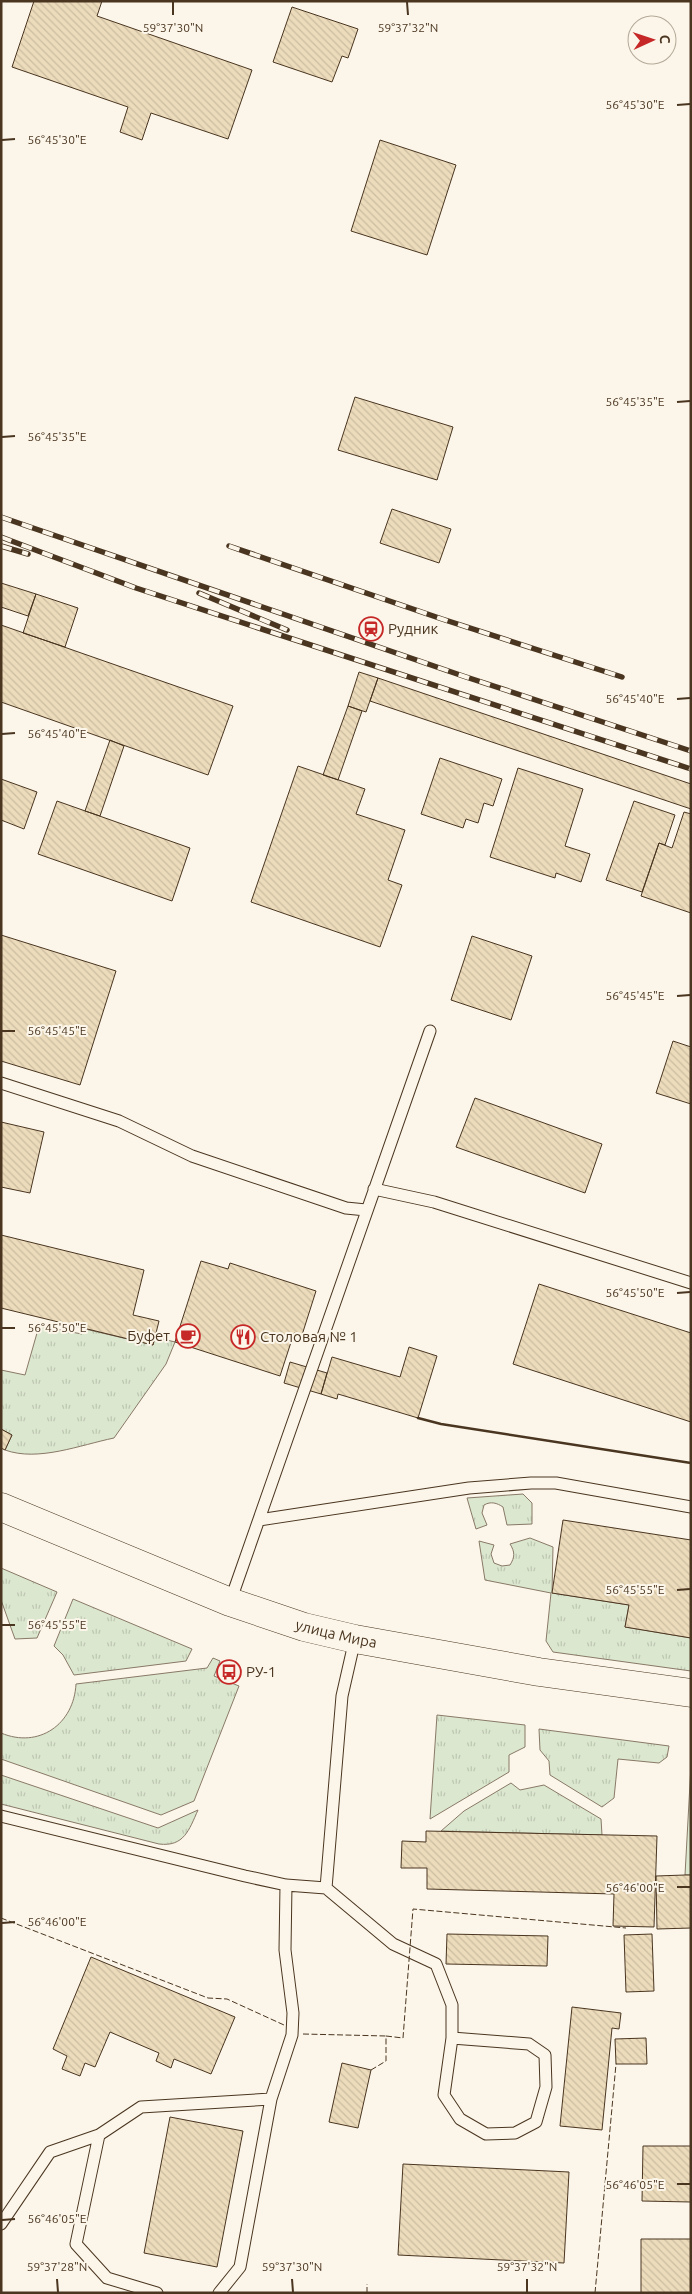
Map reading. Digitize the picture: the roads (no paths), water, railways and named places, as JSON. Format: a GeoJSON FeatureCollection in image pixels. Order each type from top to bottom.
{"type":"FeatureCollection","features":[{"type":"Feature","properties":{"kind":"highway","name":"улица Мира"},"geometry":{"type":"LineString","coordinates":[[1,1507],[230,1602],[287,1622],[355,1639],[539,1672],[691,1693]]}},
{"type":"Feature","properties":{"kind":"lane"},"geometry":{"type":"LineString","coordinates":[[230,1602],[430,1031]]}},
{"type":"Feature","properties":{"kind":"lane"},"geometry":{"type":"LineString","coordinates":[[1,1083],[119,1121],[192,1156],[346,1208],[366,1210]]}},
{"type":"Feature","properties":{"kind":"lane"},"geometry":{"type":"LineString","coordinates":[[374,1189],[434,1202],[691,1283]]}},
{"type":"Feature","properties":{"kind":"lane"},"geometry":{"type":"LineString","coordinates":[[259,1520],[469,1488],[531,1483],[556,1483],[691,1507]]}},
{"type":"Feature","properties":{"kind":"lane"},"geometry":{"type":"LineString","coordinates":[[326,1888],[342,1696],[355,1639]]}},
{"type":"Feature","properties":{"kind":"lane"},"geometry":{"type":"LineString","coordinates":[[1,1816],[286,1885],[326,1888],[393,1944],[436,1964],[452,2005],[452,2038],[444,2095],[460,2119],[486,2134],[515,2133],[536,2122],[546,2087],[544,2055],[529,2044],[452,2038]]}},
{"type":"Feature","properties":{"kind":"lane"},"geometry":{"type":"LineString","coordinates":[[219,2293],[240,2266],[271,2099],[292,2035],[293,2013],[285,1950],[286,1885]]}},
{"type":"Feature","properties":{"kind":"lane"},"geometry":{"type":"LineString","coordinates":[[1,2224],[50,2152],[99,2136],[140,2107],[271,2099]]}},
{"type":"Feature","properties":{"kind":"lane"},"geometry":{"type":"LineString","coordinates":[[99,2136],[76,2244],[107,2278],[157,2293]]}},
{"type":"Feature","properties":{"kind":"railway"},"geometry":{"type":"LineString","coordinates":[[1,517],[463,676],[691,751]]}},
{"type":"Feature","properties":{"kind":"railway"},"geometry":{"type":"LineString","coordinates":[[1,537],[136,588],[691,769]]}},
{"type":"Feature","properties":{"kind":"railway"},"geometry":{"type":"LineString","coordinates":[[1,546],[28,554]]}},
{"type":"Feature","properties":{"kind":"railway"},"geometry":{"type":"LineString","coordinates":[[229,546],[442,619],[622,677]]}},
{"type":"Feature","properties":{"kind":"railway"},"geometry":{"type":"LineString","coordinates":[[199,593],[287,630]]}},
{"type":"Feature","properties":{"kind":"place","name":"Рудник"},"geometry":{"type":"Point","coordinates":[371,629]}},
{"type":"Feature","properties":{"kind":"place","name":"Буфет"},"geometry":{"type":"Point","coordinates":[188,1336]}},
{"type":"Feature","properties":{"kind":"place","name":"Столовая № 1"},"geometry":{"type":"Point","coordinates":[243,1337]}},
{"type":"Feature","properties":{"kind":"place","name":"РУ-1"},"geometry":{"type":"Point","coordinates":[229,1672]}}]}
